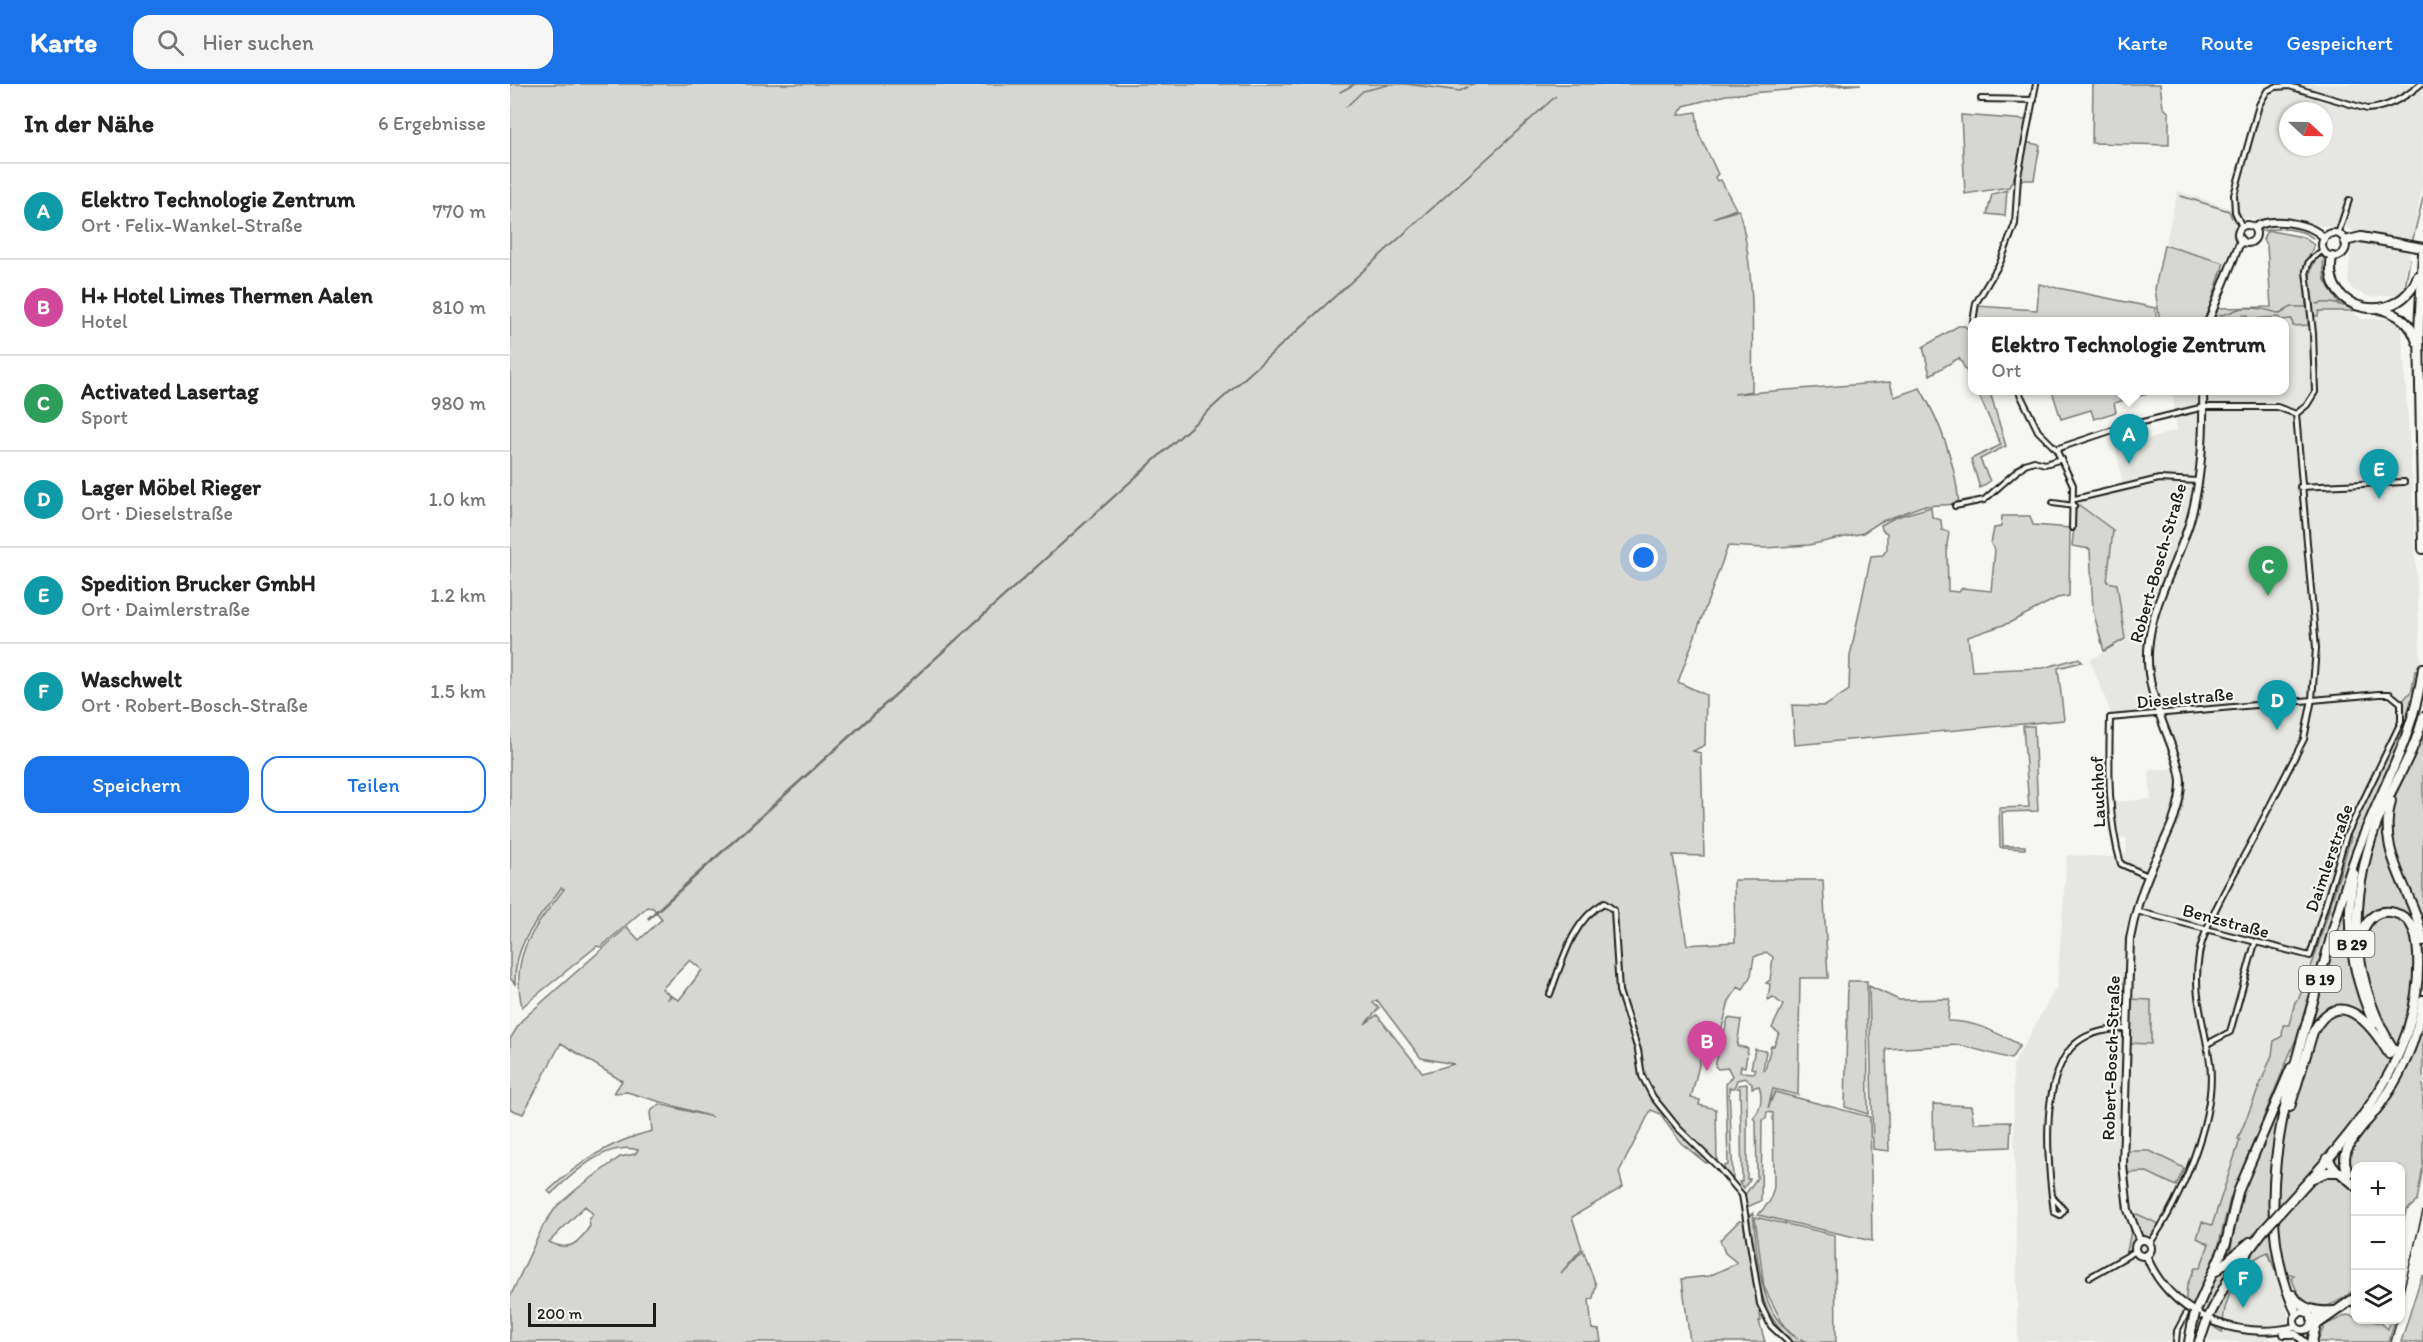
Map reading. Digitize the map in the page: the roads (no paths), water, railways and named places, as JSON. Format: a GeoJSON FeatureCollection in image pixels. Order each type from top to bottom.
{"type":"FeatureCollection","features":[{"type":"Feature","properties":{"kind":"highway"},"geometry":{"type":"LineString","coordinates":[[2345,241],[2361,237],[2423,248]]}},
{"type":"Feature","properties":{"kind":"highway"},"geometry":{"type":"LineString","coordinates":[[2423,253],[2420,361],[2423,549]]}},
{"type":"Feature","properties":{"kind":"highway"},"geometry":{"type":"LineString","coordinates":[[2332,257],[2332,280],[2339,293],[2356,305],[2378,308],[2397,315],[2407,322],[2416,340],[2420,361]]}},
{"type":"Feature","properties":{"kind":"highway"},"geometry":{"type":"LineString","coordinates":[[2378,308],[2395,304],[2406,296],[2414,286],[2422,266]]}},
{"type":"Feature","properties":{"kind":"highway","name":"B 29"},"geometry":{"type":"LineString","coordinates":[[2392,1052],[2382,1041],[2362,993],[2352,942],[2352,891],[2362,843],[2409,732],[2423,668]]}},
{"type":"Feature","properties":{"kind":"highway","name":"B 29"},"geometry":{"type":"LineString","coordinates":[[2359,953],[2356,917],[2361,873],[2375,828],[2423,717]]}},
{"type":"Feature","properties":{"kind":"highway","name":"B 29"},"geometry":{"type":"LineString","coordinates":[[2397,780],[2387,818],[2387,844],[2413,905],[2423,941]]}},
{"type":"Feature","properties":{"kind":"highway","name":"B 19"},"geometry":{"type":"LineString","coordinates":[[2189,1342],[2195,1313],[2205,1285],[2226,1243],[2238,1192],[2299,1048],[2362,843]]}},
{"type":"Feature","properties":{"kind":"highway","name":"B 19"},"geometry":{"type":"LineString","coordinates":[[2294,1198],[2365,1116],[2390,1080],[2408,1039],[2416,1005],[2419,974],[2416,938],[2405,918],[2386,912],[2372,917],[2361,931],[2359,953],[2369,998],[2392,1052]]}},
{"type":"Feature","properties":{"kind":"highway"},"geometry":{"type":"LineString","coordinates":[[2349,1174],[2345,1164],[2345,1151],[2380,1105],[2403,1069],[2416,1034],[2423,1000]]}},
{"type":"Feature","properties":{"kind":"highway","name":"B 19"},"geometry":{"type":"LineString","coordinates":[[2297,1314],[2277,1243],[2274,1211],[2277,1151],[2310,1040],[2324,1017],[2335,1011],[2357,1014],[2369,1024],[2382,1041]]}},
{"type":"Feature","properties":{"kind":"highway"},"geometry":{"type":"LineString","coordinates":[[2277,1151],[2299,1048]]}},
{"type":"Feature","properties":{"kind":"highway"},"geometry":{"type":"LineString","coordinates":[[2313,1178],[2361,1128]]}},
{"type":"Feature","properties":{"kind":"highway"},"geometry":{"type":"LineString","coordinates":[[2329,1159],[2351,1182]]}},
{"type":"Feature","properties":{"kind":"highway"},"geometry":{"type":"LineString","coordinates":[[2329,1159],[2351,1176]]}},
{"type":"Feature","properties":{"kind":"highway"},"geometry":{"type":"LineString","coordinates":[[2313,1178],[2327,1173],[2340,1172]]}},
{"type":"Feature","properties":{"kind":"highway","name":"B 19"},"geometry":{"type":"LineString","coordinates":[[2199,1342],[2207,1320],[2230,1276],[2261,1233],[2313,1178]]}},
{"type":"Feature","properties":{"kind":"highway","name":"B 19"},"geometry":{"type":"LineString","coordinates":[[2205,1285],[2226,1260],[2261,1233]]}},
{"type":"Feature","properties":{"kind":"highway","name":"B 19"},"geometry":{"type":"LineString","coordinates":[[2287,1284],[2296,1299],[2306,1308],[2322,1312],[2336,1311]]}},
{"type":"Feature","properties":{"kind":"highway"},"geometry":{"type":"LineString","coordinates":[[2311,1342],[2316,1325],[2351,1300]]}},
{"type":"Feature","properties":{"kind":"highway"},"geometry":{"type":"LineString","coordinates":[[2312,1319],[2336,1311]]}},
{"type":"Feature","properties":{"kind":"street"},"geometry":{"type":"LineString","coordinates":[[1974,317],[1976,303],[2000,263],[2015,224],[2022,150],[2036,84]]}},
{"type":"Feature","properties":{"kind":"street"},"geometry":{"type":"LineString","coordinates":[[2242,227],[2235,212],[2234,195],[2259,105],[2269,86],[2289,86],[2367,109],[2381,107],[2411,93],[2421,84]]}},
{"type":"Feature","properties":{"kind":"street"},"geometry":{"type":"LineString","coordinates":[[1981,99],[2034,100]]}},
{"type":"Feature","properties":{"kind":"street"},"geometry":{"type":"LineString","coordinates":[[2338,234],[2349,200]]}},
{"type":"Feature","properties":{"kind":"street"},"geometry":{"type":"LineString","coordinates":[[2254,228],[2265,222],[2279,222],[2311,228],[2324,237]]}},
{"type":"Feature","properties":{"kind":"street"},"geometry":{"type":"LineString","coordinates":[[2247,225],[2254,228],[2254,240],[2246,243],[2241,240],[2238,233],[2242,227],[2247,225]]}},
{"type":"Feature","properties":{"kind":"street"},"geometry":{"type":"LineString","coordinates":[[2323,250],[2332,257],[2344,252],[2345,241],[2338,234],[2331,233],[2324,237]]}},
{"type":"Feature","properties":{"kind":"street"},"geometry":{"type":"LineString","coordinates":[[2296,414],[2307,405],[2315,392],[2313,333],[2306,271],[2309,261],[2323,250],[2324,237]]}},
{"type":"Feature","properties":{"kind":"street"},"geometry":{"type":"LineString","coordinates":[[2210,317],[2241,240]]}},
{"type":"Feature","properties":{"kind":"street"},"geometry":{"type":"LineString","coordinates":[[2020,395],[2038,431],[2056,449],[2062,459],[2073,485],[2075,499],[2072,528]]}},
{"type":"Feature","properties":{"kind":"street","name":"Robert-Bosch-Straße"},"geometry":{"type":"LineString","coordinates":[[2140,1241],[2128,1210],[2123,1176],[2130,939],[2136,911],[2148,876],[2177,812],[2181,792],[2177,760],[2159,714],[2147,663],[2149,639],[2155,614],[2190,521],[2198,481],[2203,395]]}},
{"type":"Feature","properties":{"kind":"street"},"geometry":{"type":"LineString","coordinates":[[2056,449],[2122,427],[2204,407],[2268,406],[2286,408],[2296,414]]}},
{"type":"Feature","properties":{"kind":"street"},"geometry":{"type":"LineString","coordinates":[[2136,1251],[2140,1255],[2146,1255],[2151,1250],[2150,1243],[2180,1185],[2205,1127],[2211,1080],[2196,995],[2199,952],[2207,930],[2304,739],[2312,699],[2316,648],[2300,487],[2296,414]]}},
{"type":"Feature","properties":{"kind":"street"},"geometry":{"type":"LineString","coordinates":[[1955,506],[1984,500],[2025,464],[2034,460],[2044,464],[2062,459]]}},
{"type":"Feature","properties":{"kind":"street"},"geometry":{"type":"LineString","coordinates":[[2075,499],[2160,479],[2198,481]]}},
{"type":"Feature","properties":{"kind":"street"},"geometry":{"type":"LineString","coordinates":[[2300,487],[2404,482]]}},
{"type":"Feature","properties":{"kind":"street"},"geometry":{"type":"LineString","coordinates":[[2053,503],[2074,506]]}},
{"type":"Feature","properties":{"kind":"street","name":"Dieselstraße"},"geometry":{"type":"LineString","coordinates":[[2110,718],[2379,694],[2390,694],[2402,703]]}},
{"type":"Feature","properties":{"kind":"street","name":"Daimlerstraße"},"geometry":{"type":"LineString","coordinates":[[2310,956],[2346,836],[2401,722],[2402,703]]}},
{"type":"Feature","properties":{"kind":"street","name":"Lauchhof"},"geometry":{"type":"LineString","coordinates":[[2110,718],[2110,818],[2121,864],[2148,876]]}},
{"type":"Feature","properties":{"kind":"street"},"geometry":{"type":"LineString","coordinates":[[1550,994],[1575,933],[1594,908],[1604,903],[1611,906],[1614,910],[1618,949],[1619,991],[1638,1050],[1642,1076],[1653,1097],[1678,1128],[1719,1168],[1742,1195],[1760,1304],[1771,1326],[1788,1342]]}},
{"type":"Feature","properties":{"kind":"street","name":"Benzstraße"},"geometry":{"type":"LineString","coordinates":[[2136,911],[2310,956]]}},
{"type":"Feature","properties":{"kind":"street"},"geometry":{"type":"LineString","coordinates":[[2206,1044],[2230,1032],[2255,943]]}},
{"type":"Feature","properties":{"kind":"street"},"geometry":{"type":"LineString","coordinates":[[2052,1196],[2063,1206],[2063,1213],[2060,1215],[2054,1212],[2052,1196],[2048,1152],[2055,1080],[2062,1064],[2071,1048],[2080,1040],[2099,1031],[2127,1029]]}},
{"type":"Feature","properties":{"kind":"street"},"geometry":{"type":"LineString","coordinates":[[2090,1277],[2136,1251],[2140,1241],[2150,1243]]}},
{"type":"Feature","properties":{"kind":"street"},"geometry":{"type":"LineString","coordinates":[[2146,1255],[2159,1281],[2186,1314],[2214,1332]]}},
{"type":"Feature","properties":{"kind":"street"},"geometry":{"type":"LineString","coordinates":[[2295,1327],[2293,1321],[2297,1314],[2306,1313],[2312,1319],[2311,1326],[2306,1330]]}},
{"type":"Feature","properties":{"kind":"street"},"geometry":{"type":"LineString","coordinates":[[2176,1342],[2177,1331],[2186,1314]]}},
{"type":"Feature","properties":{"kind":"street"},"geometry":{"type":"LineString","coordinates":[[2280,1335],[2295,1327],[2306,1330]]}},
{"type":"Feature","properties":{"kind":"street"},"geometry":{"type":"LineString","coordinates":[[2306,1330],[2311,1342]]}},
{"type":"Feature","properties":{"kind":"street"},"geometry":{"type":"LineString","coordinates":[[2261,1339],[2295,1334],[2305,1342]]}},
{"type":"Feature","properties":{"kind":"street"},"geometry":{"type":"LineString","coordinates":[[2243,1337],[2252,1338]]}},
{"type":"Feature","properties":{"kind":"waterway"},"geometry":{"type":"LineString","coordinates":[[1340,92],[1355,84]]}},
{"type":"Feature","properties":{"kind":"waterway"},"geometry":{"type":"LineString","coordinates":[[1406,84],[1460,91],[1467,87]]}},
{"type":"Feature","properties":{"kind":"waterway"},"geometry":{"type":"LineString","coordinates":[[1346,107],[1363,91],[1388,85]]}},
{"type":"Feature","properties":{"kind":"waterway"},"geometry":{"type":"LineString","coordinates":[[2181,196],[2229,211],[2232,218]]}},
{"type":"Feature","properties":{"kind":"waterway"},"geometry":{"type":"LineString","coordinates":[[2412,243],[2423,198]]}},
{"type":"Feature","properties":{"kind":"waterway"},"geometry":{"type":"LineString","coordinates":[[2262,231],[2289,229],[2313,238]]}},
{"type":"Feature","properties":{"kind":"waterway"},"geometry":{"type":"LineString","coordinates":[[2405,288],[2410,259]]}},
{"type":"Feature","properties":{"kind":"waterway"},"geometry":{"type":"LineString","coordinates":[[2323,261],[2325,280],[2339,304]]}},
{"type":"Feature","properties":{"kind":"waterway"},"geometry":{"type":"LineString","coordinates":[[2317,304],[2333,303],[2392,317]]}},
{"type":"Feature","properties":{"kind":"waterway"},"geometry":{"type":"LineString","coordinates":[[2219,315],[2242,308],[2261,309],[2280,314],[2291,307],[2308,307]]}},
{"type":"Feature","properties":{"kind":"waterway"},"geometry":{"type":"LineString","coordinates":[[1755,1254],[1758,1273]]}},
{"type":"Feature","properties":{"kind":"waterway"},"geometry":{"type":"LineString","coordinates":[[1758,1275],[1769,1312],[1779,1328],[1794,1342]]}},
{"type":"Feature","properties":{"kind":"tunnel"},"geometry":{"type":"LineString","coordinates":[[2395,1051],[2423,1084]]}},
{"type":"Feature","properties":{"kind":"tunnel"},"geometry":{"type":"LineString","coordinates":[[2392,1057],[2423,1095]]}},
{"type":"Feature","properties":{"kind":"railway"},"geometry":{"type":"LineString","coordinates":[[2405,1284],[2423,1211]]}},
{"type":"Feature","properties":{"kind":"railway"},"geometry":{"type":"LineString","coordinates":[[2391,1342],[2396,1324]]}},
{"type":"Feature","properties":{"kind":"place","name":"Elektro Technologie Zentrum"},"geometry":{"type":"Point","coordinates":[2129,464]}},
{"type":"Feature","properties":{"kind":"place","name":"Spedition Brucker GmbH"},"geometry":{"type":"Point","coordinates":[2379,499]}},
{"type":"Feature","properties":{"kind":"place","name":"Activated Lasertag"},"geometry":{"type":"Point","coordinates":[2268,596]}},
{"type":"Feature","properties":{"kind":"place","name":"Lager Möbel Rieger"},"geometry":{"type":"Point","coordinates":[2277,730]}},
{"type":"Feature","properties":{"kind":"place","name":"H+ Hotel Limes Thermen Aalen"},"geometry":{"type":"Point","coordinates":[1707,1071]}},
{"type":"Feature","properties":{"kind":"place","name":"Waschwelt"},"geometry":{"type":"Point","coordinates":[2243,1308]}}]}
